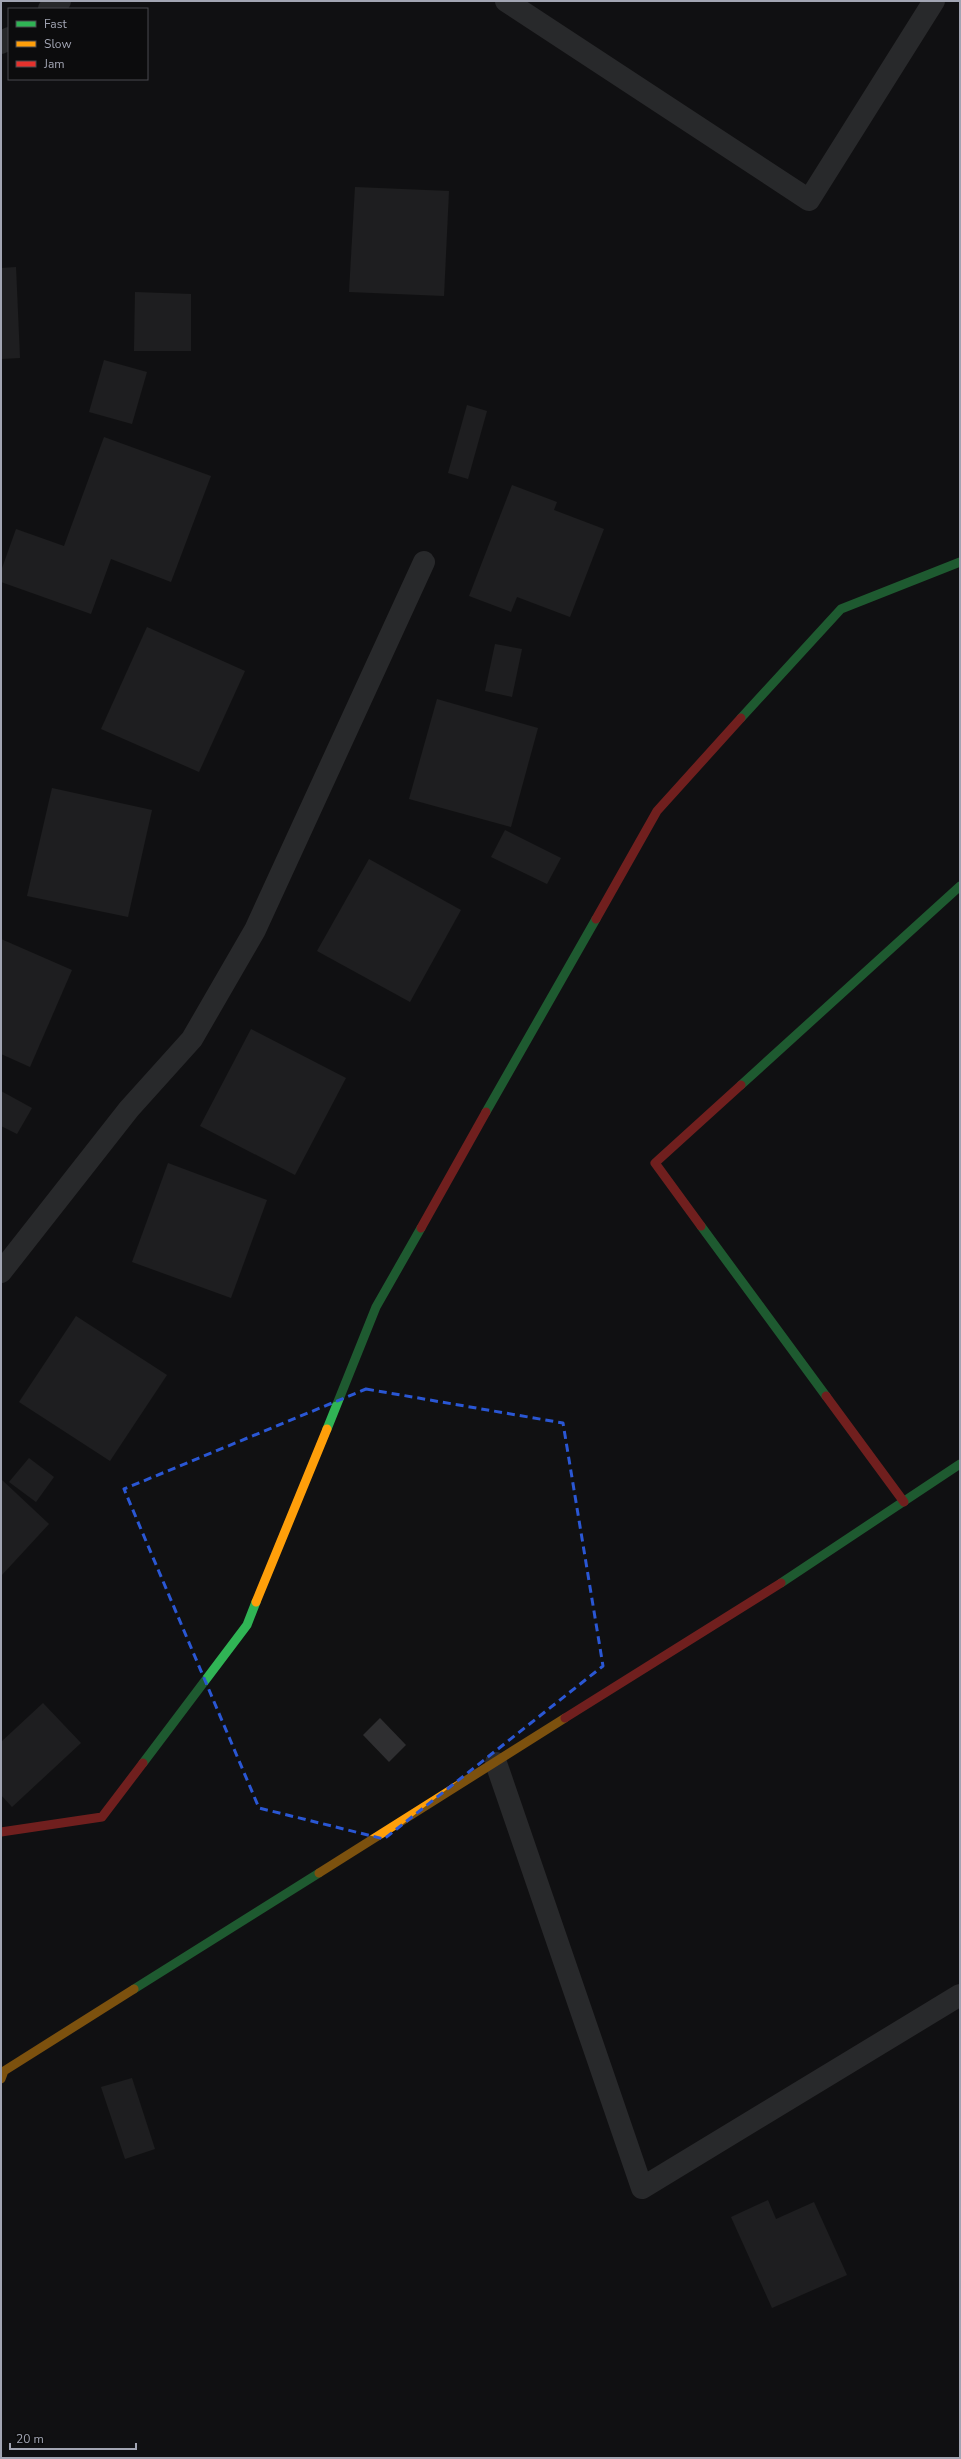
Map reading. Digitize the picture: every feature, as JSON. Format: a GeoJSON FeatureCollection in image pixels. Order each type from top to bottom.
{"type":"FeatureCollection","features":[{"type":"Feature","properties":{"kind":"street"},"geometry":{"type":"LineString","coordinates":[[50,8],[60,1]]}},
{"type":"Feature","properties":{"kind":"street"},"geometry":{"type":"LineString","coordinates":[[506,1],[809,200],[934,1]]}},
{"type":"Feature","properties":{"kind":"street"},"geometry":{"type":"LineString","coordinates":[[1,1272],[129,1109],[192,1039],[255,930],[424,562]]}},
{"type":"Feature","properties":{"kind":"street"},"geometry":{"type":"LineString","coordinates":[[1,1832],[102,1817],[247,1625],[376,1307],[658,811],[841,609],[960,562]]}},
{"type":"Feature","properties":{"kind":"street"},"geometry":{"type":"LineString","coordinates":[[904,1502],[655,1163],[960,886]]}},
{"type":"Feature","properties":{"kind":"street"},"geometry":{"type":"LineString","coordinates":[[1,2079],[4,2071],[804,1568],[960,1464]]}},
{"type":"Feature","properties":{"kind":"street"},"geometry":{"type":"LineString","coordinates":[[496,1763],[642,2188],[960,1995]]}},
{"type":"Feature","properties":{"kind":"highlighted area"},"geometry":{"type":"Polygon","coordinates":[[[366,1389],[563,1423],[603,1666],[384,1839],[259,1808],[124,1489],[366,1389]]]}},
{"type":"Feature","properties":{"kind":"building"},"geometry":{"type":"Polygon","coordinates":[[[355,187],[449,191],[444,296],[349,292],[355,187]]]}},
{"type":"Feature","properties":{"kind":"building"},"geometry":{"type":"Polygon","coordinates":[[[16,267],[20,358],[1,359],[1,268],[16,267]]]}},
{"type":"Feature","properties":{"kind":"building"},"geometry":{"type":"Polygon","coordinates":[[[135,292],[191,294],[191,351],[134,351],[135,292]]]}},
{"type":"Feature","properties":{"kind":"building"},"geometry":{"type":"Polygon","coordinates":[[[104,360],[147,372],[132,424],[89,412],[104,360]]]}},
{"type":"Feature","properties":{"kind":"building"},"geometry":{"type":"Polygon","coordinates":[[[467,405],[487,411],[468,479],[448,473],[467,405]]]}},
{"type":"Feature","properties":{"kind":"building"},"geometry":{"type":"Polygon","coordinates":[[[104,437],[211,476],[171,582],[111,559],[91,614],[1,582],[1,571],[16,529],[64,546],[104,437]]]}},
{"type":"Feature","properties":{"kind":"building"},"geometry":{"type":"Polygon","coordinates":[[[512,485],[557,502],[554,510],[604,529],[570,617],[517,597],[511,612],[469,596],[512,485]]]}},
{"type":"Feature","properties":{"kind":"building"},"geometry":{"type":"Polygon","coordinates":[[[147,627],[245,671],[199,772],[101,729],[147,627]]]}},
{"type":"Feature","properties":{"kind":"building"},"geometry":{"type":"Polygon","coordinates":[[[495,644],[522,649],[512,697],[485,691],[495,644]]]}},
{"type":"Feature","properties":{"kind":"building"},"geometry":{"type":"Polygon","coordinates":[[[437,699],[538,728],[511,827],[409,799],[437,699]]]}},
{"type":"Feature","properties":{"kind":"building"},"geometry":{"type":"Polygon","coordinates":[[[52,788],[152,810],[128,917],[27,896],[52,788]]]}},
{"type":"Feature","properties":{"kind":"building"},"geometry":{"type":"Polygon","coordinates":[[[505,830],[561,858],[547,884],[491,857],[505,830]]]}},
{"type":"Feature","properties":{"kind":"building"},"geometry":{"type":"Polygon","coordinates":[[[369,859],[461,910],[410,1002],[317,951],[369,859]]]}},
{"type":"Feature","properties":{"kind":"building"},"geometry":{"type":"Polygon","coordinates":[[[1,939],[72,970],[30,1067],[1,1054],[1,939]]]}},
{"type":"Feature","properties":{"kind":"building"},"geometry":{"type":"Polygon","coordinates":[[[251,1029],[346,1078],[295,1175],[200,1126],[251,1029]]]}},
{"type":"Feature","properties":{"kind":"building"},"geometry":{"type":"Polygon","coordinates":[[[1,1091],[32,1108],[17,1134],[1,1126],[1,1091]]]}},
{"type":"Feature","properties":{"kind":"building"},"geometry":{"type":"Polygon","coordinates":[[[168,1163],[267,1200],[231,1298],[132,1262],[168,1163]]]}},
{"type":"Feature","properties":{"kind":"building"},"geometry":{"type":"Polygon","coordinates":[[[76,1316],[167,1375],[110,1461],[19,1402],[76,1316]]]}},
{"type":"Feature","properties":{"kind":"building"},"geometry":{"type":"Polygon","coordinates":[[[29,1458],[54,1477],[36,1502],[9,1482],[29,1458]]]}},
{"type":"Feature","properties":{"kind":"building"},"geometry":{"type":"Polygon","coordinates":[[[1,1479],[49,1524],[1,1576],[1,1479]]]}},
{"type":"Feature","properties":{"kind":"building"},"geometry":{"type":"Polygon","coordinates":[[[43,1703],[81,1743],[12,1807],[1,1795],[1,1742],[43,1703]]]}},
{"type":"Feature","properties":{"kind":"building"},"geometry":{"type":"Polygon","coordinates":[[[380,1718],[406,1745],[389,1762],[363,1735],[380,1718]]]}},
{"type":"Feature","properties":{"kind":"building"},"geometry":{"type":"Polygon","coordinates":[[[132,2078],[155,2149],[125,2159],[101,2087],[132,2078]]]}},
{"type":"Feature","properties":{"kind":"building"},"geometry":{"type":"Polygon","coordinates":[[[768,2200],[776,2219],[814,2202],[847,2275],[772,2308],[731,2217],[768,2200]]]}},
{"type":"Feature","properties":{"kind":"traffic: fast"},"geometry":{"type":"LineString","coordinates":[[741,718],[841,609],[960,562]]}},
{"type":"Feature","properties":{"kind":"traffic: fast"},"geometry":{"type":"LineString","coordinates":[[741,1085],[960,886]]}},
{"type":"Feature","properties":{"kind":"traffic: fast"},"geometry":{"type":"LineString","coordinates":[[486,1112],[596,919]]}},
{"type":"Feature","properties":{"kind":"traffic: fast"},"geometry":{"type":"LineString","coordinates":[[701,1226],[826,1396]]}},
{"type":"Feature","properties":{"kind":"traffic: fast"},"geometry":{"type":"LineString","coordinates":[[327,1429],[376,1307],[421,1228]]}},
{"type":"Feature","properties":{"kind":"traffic: fast"},"geometry":{"type":"LineString","coordinates":[[781,1583],[960,1464]]}},
{"type":"Feature","properties":{"kind":"traffic: fast"},"geometry":{"type":"LineString","coordinates":[[143,1763],[247,1625],[256,1602]]}},
{"type":"Feature","properties":{"kind":"traffic: fast"},"geometry":{"type":"LineString","coordinates":[[134,1989],[319,1873]]}},
{"type":"Feature","properties":{"kind":"traffic: slow"},"geometry":{"type":"LineString","coordinates":[[256,1602],[327,1429]]}},
{"type":"Feature","properties":{"kind":"traffic: slow"},"geometry":{"type":"LineString","coordinates":[[319,1873],[565,1718]]}},
{"type":"Feature","properties":{"kind":"traffic: slow"},"geometry":{"type":"LineString","coordinates":[[1,2079],[4,2071],[134,1989]]}},
{"type":"Feature","properties":{"kind":"traffic: jam"},"geometry":{"type":"LineString","coordinates":[[596,919],[657,811],[741,718]]}},
{"type":"Feature","properties":{"kind":"traffic: jam"},"geometry":{"type":"LineString","coordinates":[[701,1226],[655,1163],[741,1085]]}},
{"type":"Feature","properties":{"kind":"traffic: jam"},"geometry":{"type":"LineString","coordinates":[[421,1228],[486,1112]]}},
{"type":"Feature","properties":{"kind":"traffic: jam"},"geometry":{"type":"LineString","coordinates":[[826,1396],[904,1502]]}},
{"type":"Feature","properties":{"kind":"traffic: jam"},"geometry":{"type":"LineString","coordinates":[[565,1718],[781,1583]]}},
{"type":"Feature","properties":{"kind":"traffic: jam"},"geometry":{"type":"LineString","coordinates":[[1,1832],[102,1817],[143,1763]]}}]}
